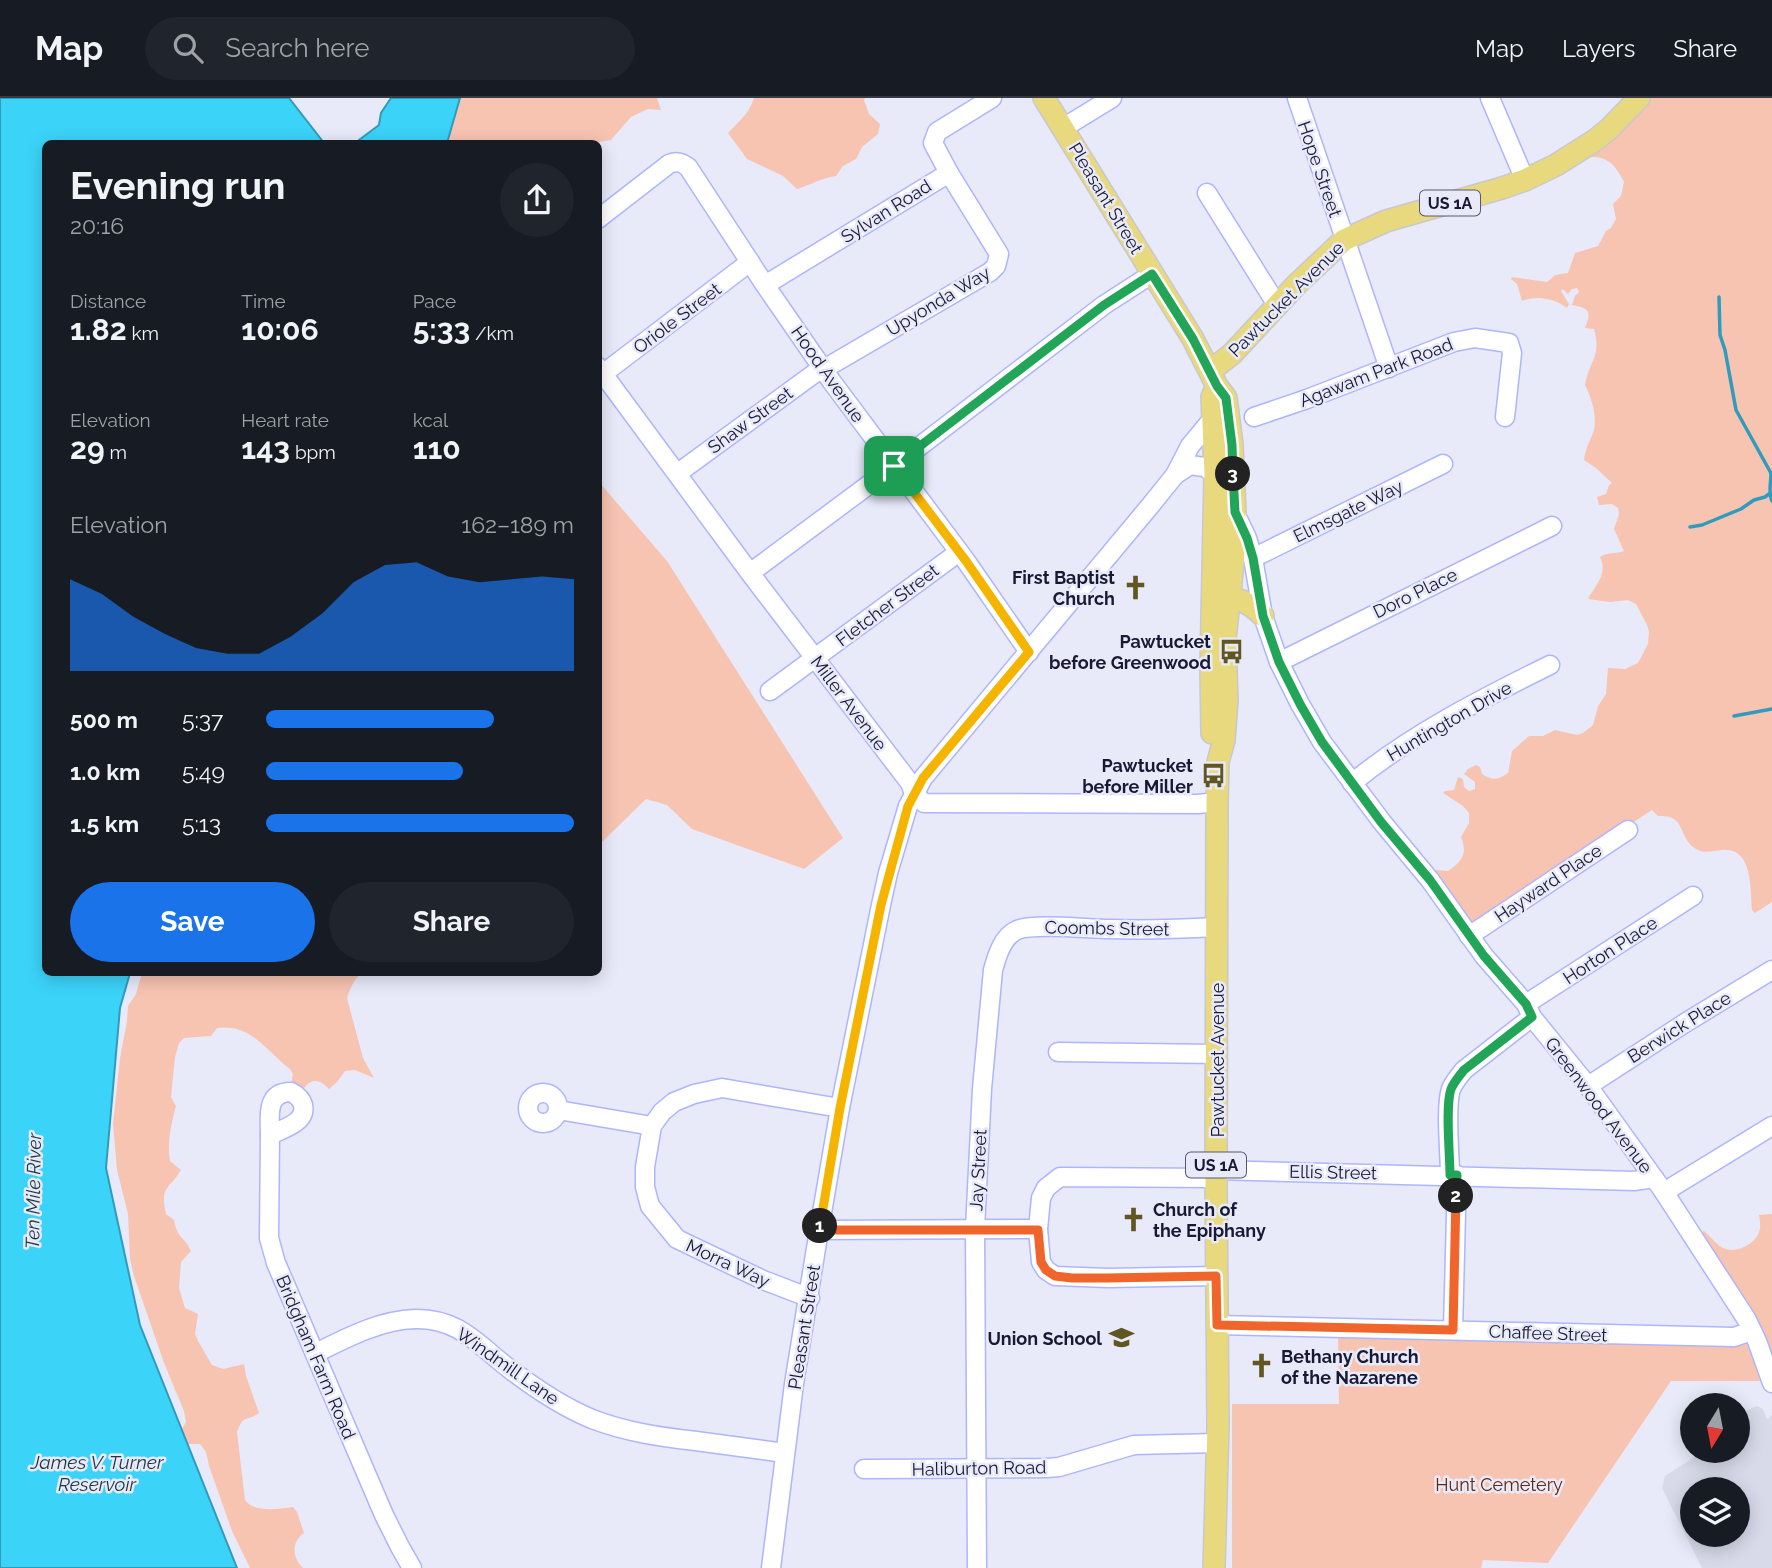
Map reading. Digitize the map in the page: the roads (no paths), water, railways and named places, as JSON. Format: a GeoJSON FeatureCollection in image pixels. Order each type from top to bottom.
{"type":"FeatureCollection","features":[{"type":"Feature","properties":{"kind":"main road","name":"Pleasant Street"},"geometry":{"type":"LineString","coordinates":[[1044,98],[1193,339],[1213,378]]}},
{"type":"Feature","properties":{"kind":"main road","name":"Pawtucket Avenue"},"geometry":{"type":"LineString","coordinates":[[1214,1568],[1217,1443],[1217,803],[1218,762],[1224,740],[1227,700],[1214,474],[1213,378],[1277,305],[1344,240],[1386,221],[1525,180],[1586,147],[1639,98]]}},
{"type":"Feature","properties":{"kind":"main road","name":"Pawtucket Avenue"},"geometry":{"type":"LineString","coordinates":[[1213,378],[1226,398],[1232,445],[1235,512],[1234,553],[1221,596]]}},
{"type":"Feature","properties":{"kind":"main road"},"geometry":{"type":"LineString","coordinates":[[1221,596],[1251,604],[1263,616]]}},
{"type":"Feature","properties":{"kind":"street","name":"Sylvan Road"},"geometry":{"type":"LineString","coordinates":[[765,285],[949,173],[933,143],[937,132],[992,98]]}},
{"type":"Feature","properties":{"kind":"street"},"geometry":{"type":"LineString","coordinates":[[1063,128],[1112,98]]}},
{"type":"Feature","properties":{"kind":"street","name":"Hope Street"},"geometry":{"type":"LineString","coordinates":[[1297,98],[1389,368]]}},
{"type":"Feature","properties":{"kind":"street"},"geometry":{"type":"LineString","coordinates":[[1490,98],[1525,180]]}},
{"type":"Feature","properties":{"kind":"street","name":"Hood Avenue"},"geometry":{"type":"LineString","coordinates":[[602,216],[669,164],[681,162],[688,167],[824,369],[1029,652]]}},
{"type":"Feature","properties":{"kind":"street","name":"Upyonda Way"},"geometry":{"type":"LineString","coordinates":[[824,369],[996,266],[999,254],[949,173]]}},
{"type":"Feature","properties":{"kind":"street"},"geometry":{"type":"LineString","coordinates":[[1208,192],[1277,305]]}},
{"type":"Feature","properties":{"kind":"street","name":"Oriole Street"},"geometry":{"type":"LineString","coordinates":[[602,369],[750,262]]}},
{"type":"Feature","properties":{"kind":"street"},"geometry":{"type":"LineString","coordinates":[[750,573],[1104,305],[1152,274]]}},
{"type":"Feature","properties":{"kind":"street","name":"Agawam Park Road"},"geometry":{"type":"LineString","coordinates":[[1254,417],[1454,342],[1475,338],[1509,342],[1512,353],[1505,417]]}},
{"type":"Feature","properties":{"kind":"street","name":"Shaw Street"},"geometry":{"type":"LineString","coordinates":[[678,473],[824,369]]}},
{"type":"Feature","properties":{"kind":"street","name":"Miller Avenue"},"geometry":{"type":"LineString","coordinates":[[602,371],[750,573],[910,783],[914,794]]}},
{"type":"Feature","properties":{"kind":"street","name":"Pleasant Street"},"geometry":{"type":"LineString","coordinates":[[771,1568],[794,1384],[840,1108],[888,873],[908,806],[923,778],[1079,594],[1175,475],[1190,446],[1214,417]]}},
{"type":"Feature","properties":{"kind":"street","name":"Elmsgate Way"},"geometry":{"type":"LineString","coordinates":[[1253,558],[1443,464]]}},
{"type":"Feature","properties":{"kind":"street"},"geometry":{"type":"LineString","coordinates":[[1175,475],[1190,465],[1204,467],[1214,474]]}},
{"type":"Feature","properties":{"kind":"street","name":"Greenwood Avenue"},"geometry":{"type":"LineString","coordinates":[[1235,512],[1253,558],[1263,616],[1279,662],[1322,742],[1381,822],[1430,880],[1484,956],[1588,1086],[1659,1185],[1747,1320],[1772,1382]]}},
{"type":"Feature","properties":{"kind":"street","name":"Doro Place"},"geometry":{"type":"LineString","coordinates":[[1279,662],[1552,526]]}},
{"type":"Feature","properties":{"kind":"street","name":"Fletcher Street"},"geometry":{"type":"LineString","coordinates":[[770,691],[959,552]]}},
{"type":"Feature","properties":{"kind":"street","name":"Huntington Drive"},"geometry":{"type":"LineString","coordinates":[[1352,783],[1367,770],[1471,704],[1550,665]]}},
{"type":"Feature","properties":{"kind":"street"},"geometry":{"type":"LineString","coordinates":[[914,794],[924,803],[1217,803]]}},
{"type":"Feature","properties":{"kind":"street","name":"Hayward Place"},"geometry":{"type":"LineString","coordinates":[[1469,936],[1628,830]]}},
{"type":"Feature","properties":{"kind":"street","name":"Horton Place"},"geometry":{"type":"LineString","coordinates":[[1453,1330],[1453,1175],[1449,1101],[1456,1079],[1529,1010],[1693,896]]}},
{"type":"Feature","properties":{"kind":"street","name":"Coombs Street"},"geometry":{"type":"LineString","coordinates":[[1003,943],[1016,930],[1030,927],[1217,927]]}},
{"type":"Feature","properties":{"kind":"street","name":"Jay Street"},"geometry":{"type":"LineString","coordinates":[[976,1568],[975,1229],[982,1089],[992,984],[996,958],[1003,943]]}},
{"type":"Feature","properties":{"kind":"street","name":"Berwick Place"},"geometry":{"type":"LineString","coordinates":[[1588,1086],[1772,970]]}},
{"type":"Feature","properties":{"kind":"street"},"geometry":{"type":"LineString","coordinates":[[1058,1052],[1217,1054]]}},
{"type":"Feature","properties":{"kind":"street"},"geometry":{"type":"LineString","coordinates":[[558,1110],[652,1126],[674,1102],[722,1088],[840,1108]]}},
{"type":"Feature","properties":{"kind":"street","name":"Morra Way"},"geometry":{"type":"LineString","coordinates":[[652,1126],[645,1167],[645,1187],[650,1206],[677,1239],[763,1280],[810,1298]]}},
{"type":"Feature","properties":{"kind":"street"},"geometry":{"type":"LineString","coordinates":[[1659,1185],[1772,1126]]}},
{"type":"Feature","properties":{"kind":"street","name":"Bridgham Farm Road"},"geometry":{"type":"LineString","coordinates":[[270,1135],[269,1238],[276,1263],[384,1515],[412,1568]]}},
{"type":"Feature","properties":{"kind":"street","name":"Ellis Street"},"geometry":{"type":"LineString","coordinates":[[1216,1276],[1055,1276],[1046,1270],[1041,1262],[1038,1230],[1041,1198],[1046,1188],[1060,1177],[1216,1174],[1453,1175],[1634,1181],[1659,1185]]}},
{"type":"Feature","properties":{"kind":"street"},"geometry":{"type":"LineString","coordinates":[[819,1230],[1038,1230]]}},
{"type":"Feature","properties":{"kind":"street","name":"Windmill Lane"},"geometry":{"type":"LineString","coordinates":[[316,1353],[375,1326],[415,1319],[439,1321],[459,1328],[536,1389],[590,1418],[630,1432],[651,1436],[785,1453]]}},
{"type":"Feature","properties":{"kind":"street","name":"Chaffee Street"},"geometry":{"type":"LineString","coordinates":[[1217,1325],[1734,1337],[1752,1331]]}},
{"type":"Feature","properties":{"kind":"street","name":"Haliburton Road"},"geometry":{"type":"LineString","coordinates":[[864,1469],[1059,1467],[1134,1445],[1217,1443]]}},
{"type":"Feature","properties":{"kind":"water","name":"James V. Turner Reservoir"},"geometry":{"type":"Polygon","coordinates":[[[0,98],[289,98],[322,140],[42,140],[42,976],[129,976],[120,1008],[106,1168],[140,1325],[237,1568],[0,1568],[0,98]]]}},
{"type":"Feature","properties":{"kind":"water"},"geometry":{"type":"Polygon","coordinates":[[[391,98],[460,98],[448,140],[359,140],[379,125],[381,113],[391,98]]]}},
{"type":"Feature","properties":{"kind":"waterway"},"geometry":{"type":"LineString","coordinates":[[1719,297],[1720,335],[1736,410],[1772,475]]}},
{"type":"Feature","properties":{"kind":"waterway"},"geometry":{"type":"LineString","coordinates":[[1771,474],[1772,501]]}},
{"type":"Feature","properties":{"kind":"waterway"},"geometry":{"type":"LineString","coordinates":[[1690,527],[1702,525],[1741,509],[1769,494]]}},
{"type":"Feature","properties":{"kind":"waterway"},"geometry":{"type":"LineString","coordinates":[[1734,716],[1772,709]]}},
{"type":"Feature","properties":{"kind":"place","name":"First Baptist Church"},"geometry":{"type":"Point","coordinates":[1135,587]}},
{"type":"Feature","properties":{"kind":"place","name":"Pawtucket before Greenwood"},"geometry":{"type":"Point","coordinates":[1231,651]}},
{"type":"Feature","properties":{"kind":"place","name":"Pawtucket before Miller"},"geometry":{"type":"Point","coordinates":[1213,775]}},
{"type":"Feature","properties":{"kind":"place","name":"Church of the Epiphany"},"geometry":{"type":"Point","coordinates":[1133,1219]}},
{"type":"Feature","properties":{"kind":"place","name":"Union School"},"geometry":{"type":"Point","coordinates":[1122,1338]}},
{"type":"Feature","properties":{"kind":"place","name":"Bethany Church of the Nazarene"},"geometry":{"type":"Point","coordinates":[1261,1366]}},
{"type":"Feature","properties":{"kind":"water label","name":"Ten Mile River"},"geometry":{"type":"Point","coordinates":[33,1191]}},
{"type":"Feature","properties":{"kind":"park label","name":"Hunt Cemetery"},"geometry":{"type":"Point","coordinates":[1499,1484]}}]}
